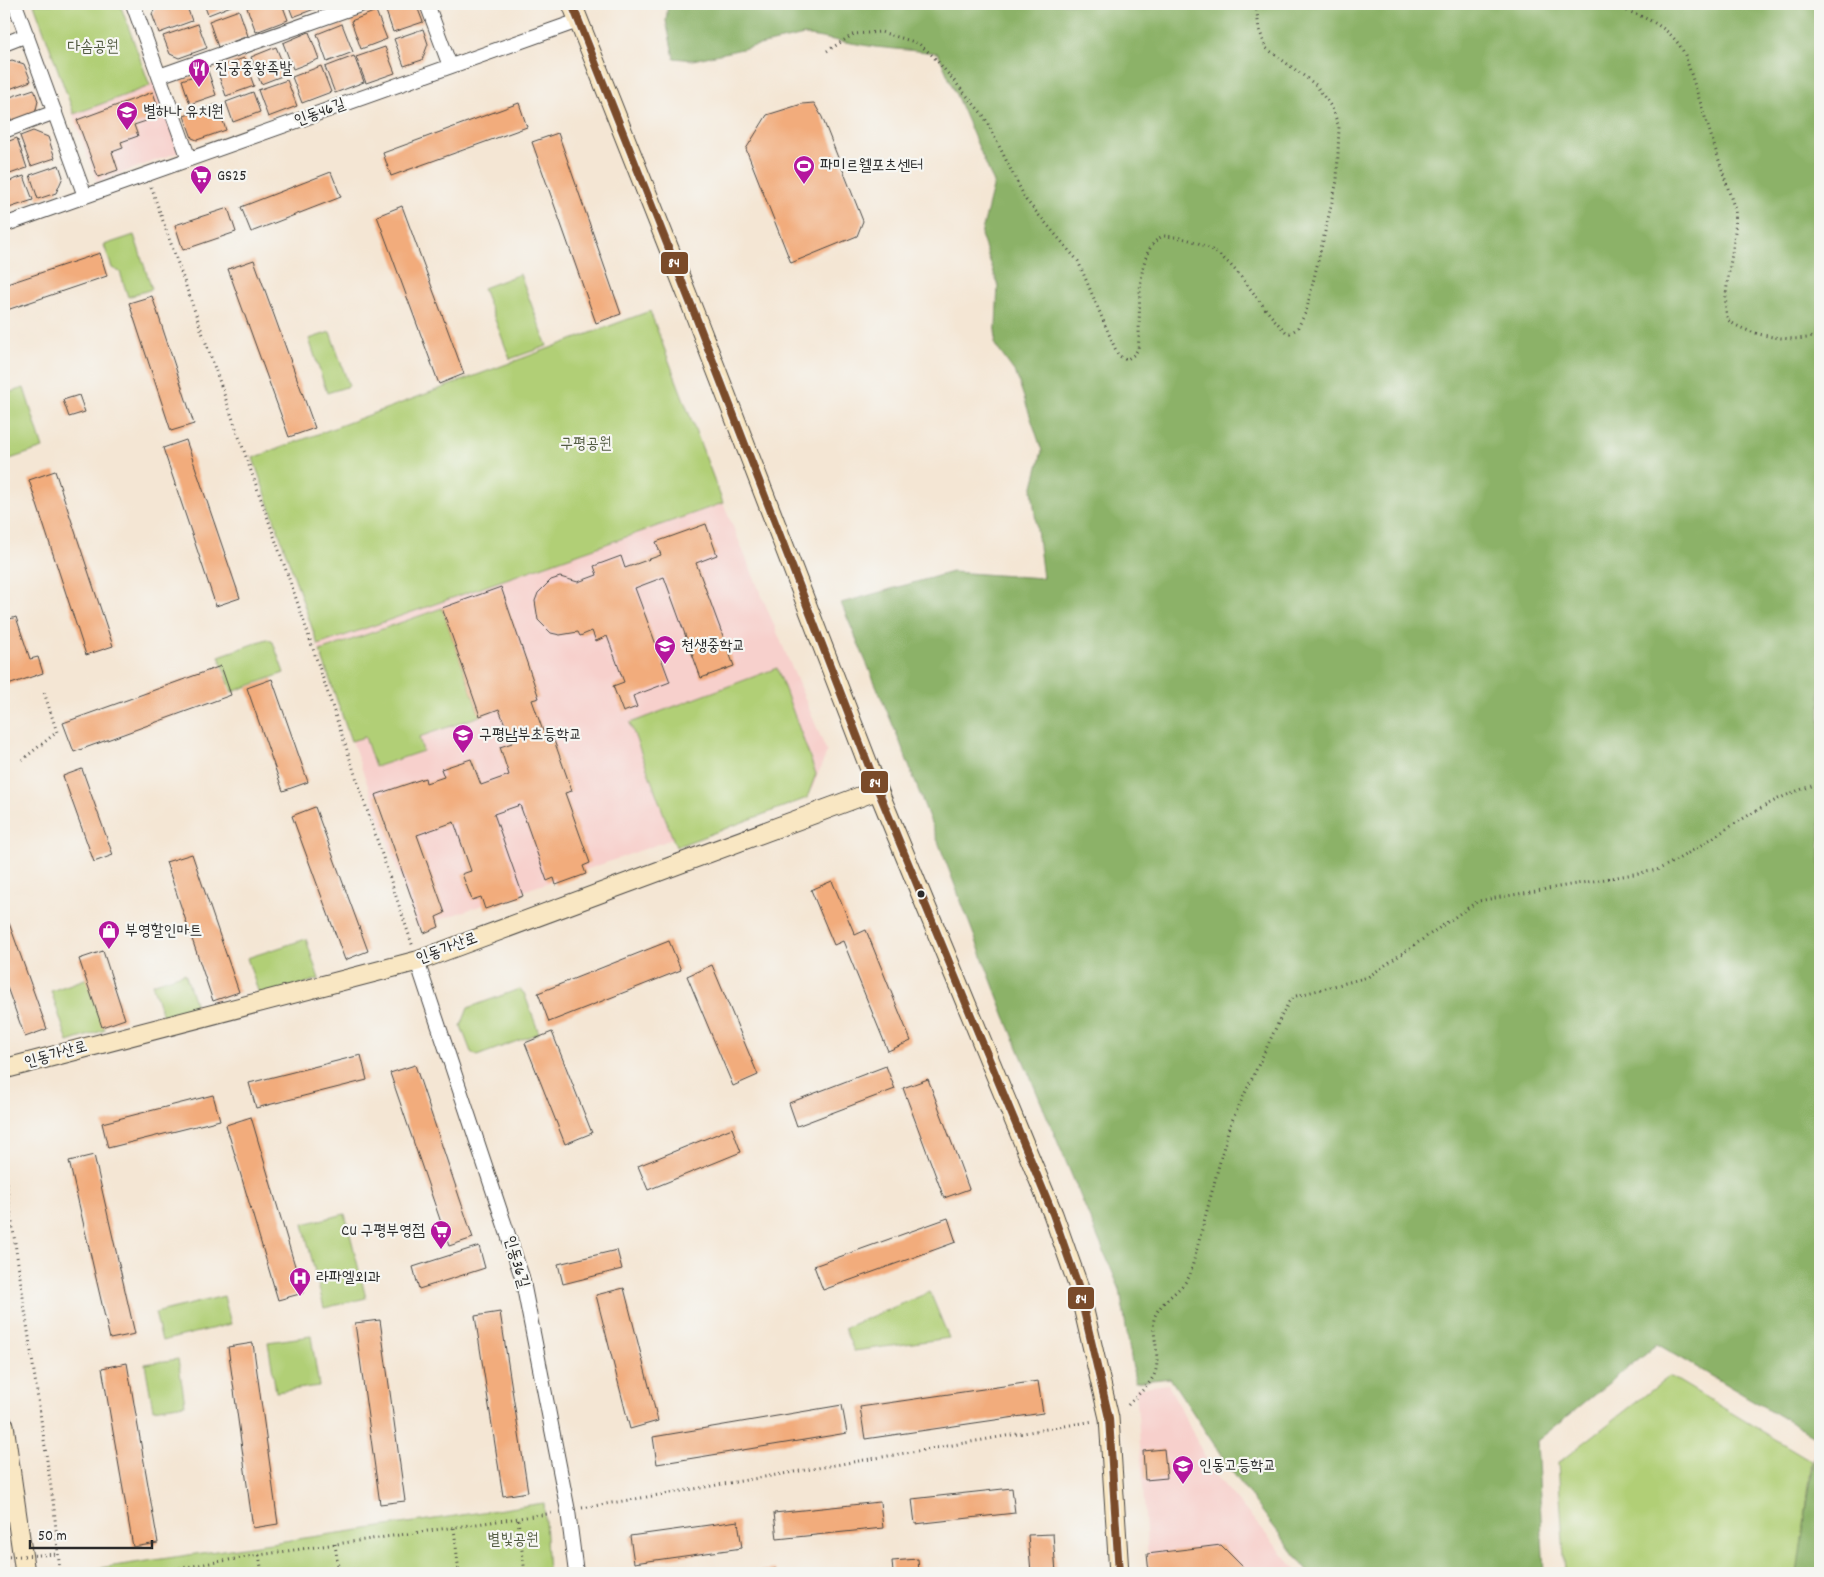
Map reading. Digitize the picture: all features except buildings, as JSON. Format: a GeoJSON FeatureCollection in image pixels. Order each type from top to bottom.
{"type":"FeatureCollection","features":[{"type":"Feature","properties":{"kind":"street"},"geometry":{"type":"LineString","coordinates":[[15,4],[86,196]]}},
{"type":"Feature","properties":{"kind":"street"},"geometry":{"type":"LineString","coordinates":[[133,4],[189,159]]}},
{"type":"Feature","properties":{"kind":"street"},"geometry":{"type":"LineString","coordinates":[[159,76],[363,4]]}},
{"type":"Feature","properties":{"kind":"street"},"geometry":{"type":"LineString","coordinates":[[427,4],[450,66]]}},
{"type":"Feature","properties":{"kind":"street","name":"인동46길"},"geometry":{"type":"LineString","coordinates":[[4,225],[450,66],[575,12],[694,312],[878,790]]}},
{"type":"Feature","properties":{"kind":"street"},"geometry":{"type":"LineString","coordinates":[[4,44],[27,35]]}},
{"type":"Feature","properties":{"kind":"street"},"geometry":{"type":"LineString","coordinates":[[4,131],[55,112]]}},
{"type":"Feature","properties":{"kind":"street"},"geometry":{"type":"LineString","coordinates":[[878,790],[1053,1214],[1078,1285],[1109,1418],[1120,1573]]}},
{"type":"Feature","properties":{"kind":"street","name":"인동가산로"},"geometry":{"type":"LineString","coordinates":[[4,1069],[418,961],[878,790]]}},
{"type":"Feature","properties":{"kind":"street","name":"인동36길"},"geometry":{"type":"LineString","coordinates":[[418,961],[522,1277],[568,1511],[576,1573]]}},
{"type":"Feature","properties":{"kind":"street"},"geometry":{"type":"LineString","coordinates":[[4,1425],[25,1573]]}},
{"type":"Feature","properties":{"kind":"path"},"geometry":{"type":"LineString","coordinates":[[827,51],[854,34],[881,32],[918,42],[933,56],[984,116],[1026,200],[1078,261],[1118,355],[1126,360],[1135,354],[1138,348],[1140,288],[1146,261],[1153,245],[1164,236],[1194,242],[1220,253],[1286,332],[1290,333],[1297,329],[1306,312],[1337,180],[1339,127],[1332,108],[1316,85],[1266,48],[1259,29],[1256,4]]}},
{"type":"Feature","properties":{"kind":"path"},"geometry":{"type":"LineString","coordinates":[[1608,4],[1653,22],[1678,42],[1685,54],[1735,210],[1736,232],[1726,304],[1728,320],[1744,328],[1796,340],[1820,335]]}},
{"type":"Feature","properties":{"kind":"path"},"geometry":{"type":"LineString","coordinates":[[146,174],[299,607],[418,961]]}},
{"type":"Feature","properties":{"kind":"path"},"geometry":{"type":"LineString","coordinates":[[22,760],[57,732],[44,692]]}},
{"type":"Feature","properties":{"kind":"path"},"geometry":{"type":"LineString","coordinates":[[1128,1405],[1157,1372],[1158,1362],[1154,1317],[1182,1287],[1190,1275],[1229,1127],[1289,1002],[1296,996],[1368,976],[1478,902],[1657,870],[1778,800],[1797,790],[1820,784]]}},
{"type":"Feature","properties":{"kind":"path"},"geometry":{"type":"LineString","coordinates":[[4,1168],[54,1508],[60,1573]]}},
{"type":"Feature","properties":{"kind":"path"},"geometry":{"type":"LineString","coordinates":[[150,1573],[334,1544],[518,1520],[1109,1418]]}},
{"type":"Feature","properties":{"kind":"path"},"geometry":{"type":"LineString","coordinates":[[518,1520],[525,1573]]}},
{"type":"Feature","properties":{"kind":"path"},"geometry":{"type":"LineString","coordinates":[[454,1528],[459,1573]]}},
{"type":"Feature","properties":{"kind":"path"},"geometry":{"type":"LineString","coordinates":[[334,1544],[339,1573]]}},
{"type":"Feature","properties":{"kind":"path"},"geometry":{"type":"LineString","coordinates":[[4,1557],[58,1554]]}},
{"type":"Feature","properties":{"kind":"path"},"geometry":{"type":"LineString","coordinates":[[259,1555],[262,1573]]}},
{"type":"Feature","properties":{"kind":"shaded area","name":"별하나 유치원"},"geometry":{"type":"Polygon","coordinates":[[[157,81],[182,151],[97,182],[72,112],[157,81]]]}},
{"type":"Feature","properties":{"kind":"shaded area"},"geometry":{"type":"Polygon","coordinates":[[[723,503],[827,752],[812,789],[418,927],[318,645],[723,503]]]}},
{"type":"Feature","properties":{"kind":"shaded area","name":"인동고등학교"},"geometry":{"type":"Polygon","coordinates":[[[1168,1384],[1212,1471],[1299,1573],[1149,1573],[1136,1388],[1168,1384]]]}},
{"type":"Feature","properties":{"kind":"green space","name":"다솜공원"},"geometry":{"type":"Polygon","coordinates":[[[34,4],[120,4],[150,86],[74,114],[34,4]]]}},
{"type":"Feature","properties":{"kind":"green space"},"geometry":{"type":"Polygon","coordinates":[[[668,4],[1820,4],[1820,1573],[1797,1573],[1817,1438],[1657,1344],[1537,1441],[1544,1573],[1309,1573],[1233,1473],[1170,1378],[1135,1382],[1120,1290],[1008,1024],[898,737],[841,603],[952,572],[1043,578],[1032,490],[1042,451],[1016,374],[995,345],[998,285],[981,235],[994,183],[938,53],[875,47],[804,35],[693,60],[674,58],[666,21],[668,4]]]}},
{"type":"Feature","properties":{"kind":"green space"},"geometry":{"type":"Polygon","coordinates":[[[134,235],[152,289],[128,297],[120,272],[112,268],[104,245],[134,235]]]}},
{"type":"Feature","properties":{"kind":"green space"},"geometry":{"type":"Polygon","coordinates":[[[520,274],[547,346],[510,359],[483,288],[520,274]]]}},
{"type":"Feature","properties":{"kind":"green space","name":"구평공원"},"geometry":{"type":"Polygon","coordinates":[[[650,311],[723,503],[318,645],[253,458],[650,311]]]}},
{"type":"Feature","properties":{"kind":"green space"},"geometry":{"type":"Polygon","coordinates":[[[330,332],[349,386],[327,393],[309,339],[330,332]]]}},
{"type":"Feature","properties":{"kind":"green space"},"geometry":{"type":"Polygon","coordinates":[[[24,388],[43,448],[4,461],[4,394],[24,388]]]}},
{"type":"Feature","properties":{"kind":"green space"},"geometry":{"type":"Polygon","coordinates":[[[442,608],[480,716],[419,737],[423,751],[375,767],[365,737],[351,741],[320,651],[442,608]]]}},
{"type":"Feature","properties":{"kind":"green space"},"geometry":{"type":"Polygon","coordinates":[[[267,639],[273,642],[284,673],[232,692],[219,656],[267,639]]]}},
{"type":"Feature","properties":{"kind":"green space"},"geometry":{"type":"Polygon","coordinates":[[[777,668],[816,774],[807,798],[676,847],[630,723],[777,668]]]}},
{"type":"Feature","properties":{"kind":"green space"},"geometry":{"type":"Polygon","coordinates":[[[306,939],[319,979],[260,997],[247,958],[306,939]]]}},
{"type":"Feature","properties":{"kind":"green space"},"geometry":{"type":"Polygon","coordinates":[[[185,973],[198,1012],[165,1023],[152,984],[185,973]]]}},
{"type":"Feature","properties":{"kind":"green space"},"geometry":{"type":"Polygon","coordinates":[[[88,978],[105,1030],[68,1042],[51,991],[88,978]]]}},
{"type":"Feature","properties":{"kind":"green space"},"geometry":{"type":"Polygon","coordinates":[[[519,989],[524,993],[539,1033],[477,1056],[471,1052],[461,1026],[468,1008],[519,989]]]}},
{"type":"Feature","properties":{"kind":"green space"},"geometry":{"type":"Polygon","coordinates":[[[345,1214],[366,1298],[324,1308],[303,1224],[345,1214]]]}},
{"type":"Feature","properties":{"kind":"green space"},"geometry":{"type":"Polygon","coordinates":[[[930,1292],[949,1338],[854,1351],[844,1328],[930,1292]]]}},
{"type":"Feature","properties":{"kind":"green space"},"geometry":{"type":"Polygon","coordinates":[[[224,1296],[231,1324],[162,1341],[155,1313],[224,1296]]]}},
{"type":"Feature","properties":{"kind":"green space"},"geometry":{"type":"Polygon","coordinates":[[[311,1336],[319,1386],[276,1392],[268,1342],[311,1336]]]}},
{"type":"Feature","properties":{"kind":"green space"},"geometry":{"type":"Polygon","coordinates":[[[178,1359],[185,1404],[153,1409],[145,1364],[178,1359]]]}},
{"type":"Feature","properties":{"kind":"green space"},"geometry":{"type":"Polygon","coordinates":[[[1670,1376],[1812,1461],[1798,1573],[1565,1573],[1558,1463],[1670,1376]]]}},
{"type":"Feature","properties":{"kind":"green space","name":"별빛공원"},"geometry":{"type":"Polygon","coordinates":[[[544,1503],[548,1573],[93,1573],[93,1569],[544,1503]]]}},
{"type":"Feature","properties":{"kind":"transit line","name":"84"},"geometry":{"type":"LineString","coordinates":[[572,4],[694,312],[878,790],[1053,1214],[1078,1285],[1109,1418],[1119,1573]]}},
{"type":"Feature","properties":{"kind":"place","name":"진궁중왕족발"},"geometry":{"type":"Point","coordinates":[199,88]}},
{"type":"Feature","properties":{"kind":"place","name":"별하나 유치원"},"geometry":{"type":"Point","coordinates":[127,131]}},
{"type":"Feature","properties":{"kind":"place","name":"파미르웰포츠센터"},"geometry":{"type":"Point","coordinates":[804,185]}},
{"type":"Feature","properties":{"kind":"place","name":"GS25"},"geometry":{"type":"Point","coordinates":[201,195]}},
{"type":"Feature","properties":{"kind":"place","name":"천생중학교"},"geometry":{"type":"Point","coordinates":[665,665]}},
{"type":"Feature","properties":{"kind":"place","name":"구평남부초등학교"},"geometry":{"type":"Point","coordinates":[463,754]}},
{"type":"Feature","properties":{"kind":"place","name":"부영할인마트"},"geometry":{"type":"Point","coordinates":[109,950]}},
{"type":"Feature","properties":{"kind":"place","name":"CU 구평부영점"},"geometry":{"type":"Point","coordinates":[441,1250]}},
{"type":"Feature","properties":{"kind":"place","name":"라파엘외과"},"geometry":{"type":"Point","coordinates":[300,1297]}},
{"type":"Feature","properties":{"kind":"place","name":"인동고등학교"},"geometry":{"type":"Point","coordinates":[1183,1485]}}]}
